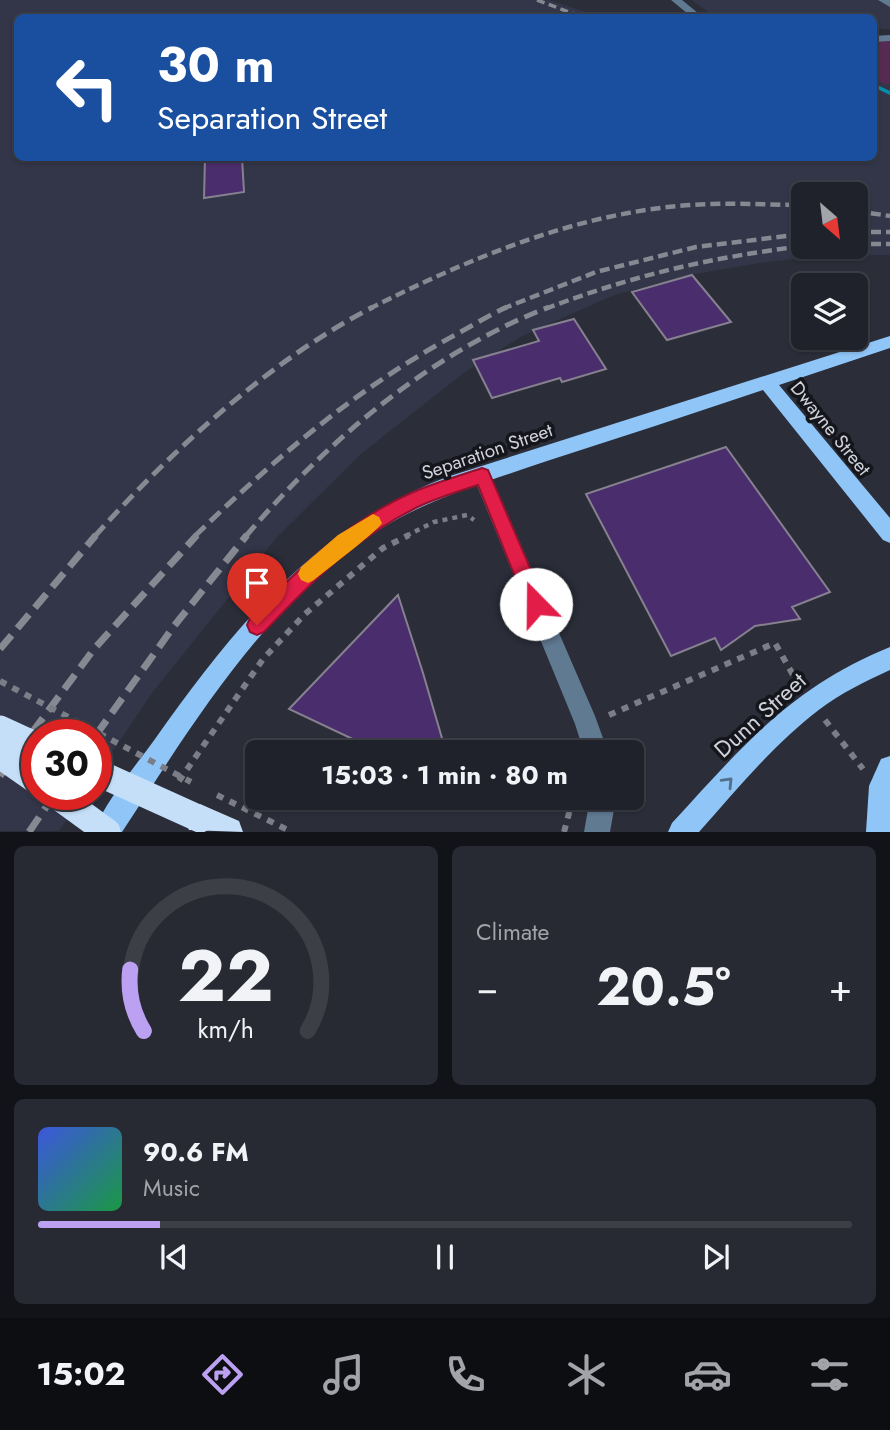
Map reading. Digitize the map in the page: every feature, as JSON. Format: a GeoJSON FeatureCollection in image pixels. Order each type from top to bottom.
{"type":"FeatureCollection","features":[{"type":"Feature","properties":{"kind":"highway"},"geometry":{"type":"LineString","coordinates":[[0,729],[21,739]]}},
{"type":"Feature","properties":{"kind":"highway"},"geometry":{"type":"LineString","coordinates":[[0,755],[21,770]]}},
{"type":"Feature","properties":{"kind":"highway"},"geometry":{"type":"LineString","coordinates":[[112,778],[214,815]]}},
{"type":"Feature","properties":{"kind":"highway"},"geometry":{"type":"LineString","coordinates":[[77,810],[107,831]]}},
{"type":"Feature","properties":{"kind":"main road","name":"Separation Street"},"geometry":{"type":"LineString","coordinates":[[107,831],[222,666],[299,581],[345,541],[382,517],[447,486],[890,342]]}},
{"type":"Feature","properties":{"kind":"main road","name":"Dwayne Street"},"geometry":{"type":"LineString","coordinates":[[766,381],[890,533]]}},
{"type":"Feature","properties":{"kind":"main road","name":"Dunn Street"},"geometry":{"type":"LineString","coordinates":[[681,831],[782,726],[810,702],[834,686],[890,658]]}},
{"type":"Feature","properties":{"kind":"main road"},"geometry":{"type":"LineString","coordinates":[[879,831],[886,777]]}},
{"type":"Feature","properties":{"kind":"street"},"geometry":{"type":"LineString","coordinates":[[676,0],[695,14]]}},
{"type":"Feature","properties":{"kind":"street"},"geometry":{"type":"LineString","coordinates":[[883,0],[890,4]]}},
{"type":"Feature","properties":{"kind":"street"},"geometry":{"type":"LineString","coordinates":[[482,475],[591,737]]}},
{"type":"Feature","properties":{"kind":"street"},"geometry":{"type":"LineString","coordinates":[[597,831],[601,810]]}},
{"type":"Feature","properties":{"kind":"path"},"geometry":{"type":"LineString","coordinates":[[177,785],[263,659],[304,614],[383,548],[434,522],[467,515],[481,524]]}},
{"type":"Feature","properties":{"kind":"path"},"geometry":{"type":"LineString","coordinates":[[591,737],[775,643],[810,702],[860,766],[886,777]]}},
{"type":"Feature","properties":{"kind":"path"},"geometry":{"type":"LineString","coordinates":[[0,681],[203,788]]}},
{"type":"Feature","properties":{"kind":"path"},"geometry":{"type":"LineString","coordinates":[[564,831],[570,810]]}},
{"type":"Feature","properties":{"kind":"path"},"geometry":{"type":"LineString","coordinates":[[214,815],[292,831]]}},
{"type":"Feature","properties":{"kind":"shaded area"},"geometry":{"type":"Polygon","coordinates":[[[0,0],[549,0],[592,14],[14,14],[14,161],[877,161],[877,50],[890,50],[890,255],[868,255],[868,182],[791,182],[792,259],[695,274],[614,295],[524,335],[465,372],[362,453],[277,537],[152,693],[112,752],[112,719],[21,719],[21,810],[74,810],[59,831],[0,831],[0,0]]]}},
{"type":"Feature","properties":{"kind":"shaded area"},"geometry":{"type":"Polygon","coordinates":[[[692,0],[890,0],[890,29],[877,29],[877,14],[708,12],[692,0]]]}},
{"type":"Feature","properties":{"kind":"shaded area"},"geometry":{"type":"Polygon","coordinates":[[[890,38],[890,83],[877,81],[877,39],[890,38]]]}},
{"type":"Feature","properties":{"kind":"building"},"geometry":{"type":"Polygon","coordinates":[[[205,161],[242,161],[244,192],[204,198],[205,161]]]}},
{"type":"Feature","properties":{"kind":"building"},"geometry":{"type":"Polygon","coordinates":[[[692,275],[731,322],[667,340],[632,292],[692,275]]]}},
{"type":"Feature","properties":{"kind":"building"},"geometry":{"type":"Polygon","coordinates":[[[574,319],[606,369],[562,382],[560,378],[492,398],[473,360],[539,341],[533,330],[574,319]]]}},
{"type":"Feature","properties":{"kind":"building"},"geometry":{"type":"Polygon","coordinates":[[[726,447],[830,592],[792,607],[800,619],[755,626],[721,650],[715,638],[671,656],[586,494],[726,447]]]}},
{"type":"Feature","properties":{"kind":"building"},"geometry":{"type":"Polygon","coordinates":[[[398,595],[443,740],[355,740],[289,709],[398,595]]]}},
{"type":"Feature","properties":{"kind":"waterway"},"geometry":{"type":"LineString","coordinates":[[877,87],[890,93]]}},
{"type":"Feature","properties":{"kind":"railway"},"geometry":{"type":"LineString","coordinates":[[537,0],[574,14]]}},
{"type":"Feature","properties":{"kind":"railway"},"geometry":{"type":"LineString","coordinates":[[373,307],[493,253],[579,224],[667,207],[791,205]]}},
{"type":"Feature","properties":{"kind":"railway"},"geometry":{"type":"LineString","coordinates":[[868,213],[890,216]]}},
{"type":"Feature","properties":{"kind":"railway"},"geometry":{"type":"LineString","coordinates":[[868,232],[890,232]]}},
{"type":"Feature","properties":{"kind":"railway"},"geometry":{"type":"LineString","coordinates":[[507,307],[596,272],[696,247],[791,235]]}},
{"type":"Feature","properties":{"kind":"railway"},"geometry":{"type":"LineString","coordinates":[[868,244],[890,244]]}},
{"type":"Feature","properties":{"kind":"railway"},"geometry":{"type":"LineString","coordinates":[[545,309],[610,286],[672,269],[791,248]]}},
{"type":"Feature","properties":{"kind":"railway"},"geometry":{"type":"LineString","coordinates":[[95,536],[156,472],[224,409],[297,353],[373,307]]}},
{"type":"Feature","properties":{"kind":"railway"},"geometry":{"type":"LineString","coordinates":[[369,309],[373,307]]}},
{"type":"Feature","properties":{"kind":"railway"},"geometry":{"type":"LineString","coordinates":[[195,536],[286,453],[350,402],[419,356],[507,307]]}},
{"type":"Feature","properties":{"kind":"railway"},"geometry":{"type":"LineString","coordinates":[[502,309],[507,307]]}},
{"type":"Feature","properties":{"kind":"railway"},"geometry":{"type":"LineString","coordinates":[[246,536],[311,466],[347,433],[422,374],[505,326],[549,307]]}},
{"type":"Feature","properties":{"kind":"railway"},"geometry":{"type":"LineString","coordinates":[[0,649],[96,535]]}},
{"type":"Feature","properties":{"kind":"railway"},"geometry":{"type":"LineString","coordinates":[[0,776],[94,649],[197,535]]}},
{"type":"Feature","properties":{"kind":"railway"},"geometry":{"type":"LineString","coordinates":[[107,719],[174,626],[247,535]]}},
{"type":"Feature","properties":{"kind":"railway"},"geometry":{"type":"LineString","coordinates":[[29,832],[44,810]]}},
{"type":"Feature","properties":{"kind":"slow traffic"},"geometry":{"type":"LineString","coordinates":[[308,574],[345,541],[373,523]]}},
{"type":"Feature","properties":{"kind":"route"},"geometry":{"type":"LineString","coordinates":[[257,625],[299,581],[345,541],[416,499],[482,475],[536,604]]}}]}
